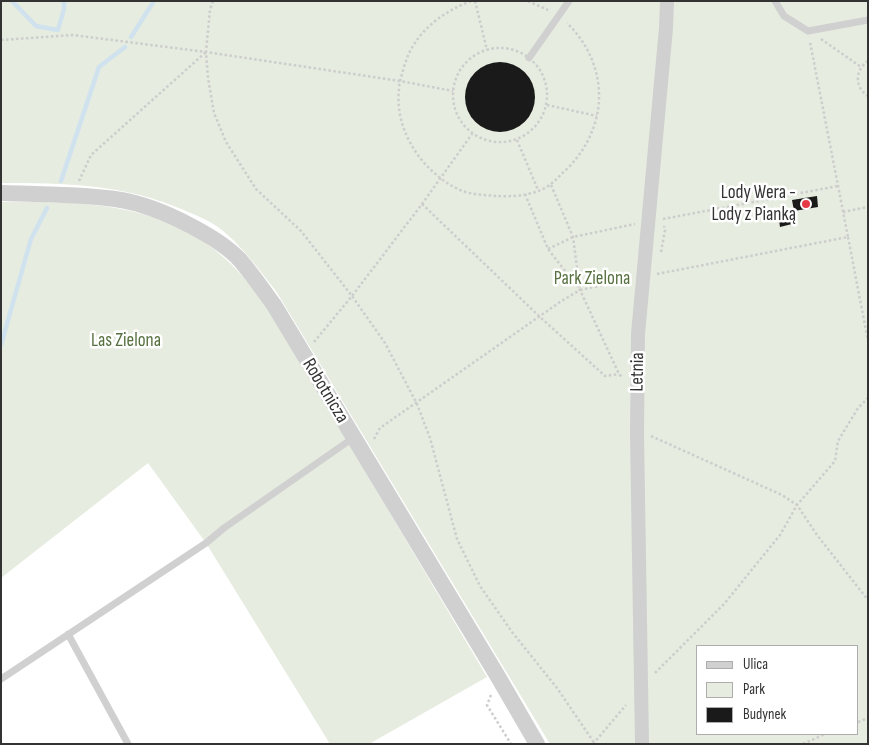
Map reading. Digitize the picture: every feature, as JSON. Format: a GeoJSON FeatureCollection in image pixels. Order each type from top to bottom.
{"type":"FeatureCollection","features":[{"type":"Feature","properties":{"kind":"street","name":"Letnia"},"geometry":{"type":"LineString","coordinates":[[642,744],[637,432],[638,334],[667,1]]}},
{"type":"Feature","properties":{"kind":"street","name":"Robotnicza"},"geometry":{"type":"LineString","coordinates":[[1,194],[72,195],[116,199],[152,208],[174,217],[215,240],[239,260],[274,305],[537,744]]}},
{"type":"Feature","properties":{"kind":"lane"},"geometry":{"type":"LineString","coordinates":[[529,58],[569,1]]}},
{"type":"Feature","properties":{"kind":"lane"},"geometry":{"type":"LineString","coordinates":[[776,1],[784,16],[808,31],[868,20]]}},
{"type":"Feature","properties":{"kind":"lane"},"geometry":{"type":"LineString","coordinates":[[1,679],[206,543],[224,528],[357,444]]}},
{"type":"Feature","properties":{"kind":"lane"},"geometry":{"type":"LineString","coordinates":[[68,634],[128,744]]}},
{"type":"Feature","properties":{"kind":"path"},"geometry":{"type":"LineString","coordinates":[[213,1],[210,10],[206,52],[208,78],[214,113],[226,142],[256,190],[302,231],[386,343],[417,404],[430,438],[457,539],[480,586],[512,632],[558,688],[594,743],[641,688],[724,604],[780,534],[797,505],[835,461],[838,441],[858,408],[868,398]]}},
{"type":"Feature","properties":{"kind":"path"},"geometry":{"type":"LineString","coordinates":[[471,1],[453,8],[434,21],[418,38],[406,59],[400,81],[398,91],[400,109],[411,145],[424,163],[440,178],[461,190],[485,195],[510,197],[538,190],[551,184],[579,156],[590,140],[598,116],[598,82],[593,60],[578,35],[558,16],[528,1]]}},
{"type":"Feature","properties":{"kind":"path"},"geometry":{"type":"LineString","coordinates":[[475,1],[487,50]]}},
{"type":"Feature","properties":{"kind":"path"},"geometry":{"type":"LineString","coordinates":[[808,31],[861,67]]}},
{"type":"Feature","properties":{"kind":"path"},"geometry":{"type":"LineString","coordinates":[[808,31],[868,341]]}},
{"type":"Feature","properties":{"kind":"path"},"geometry":{"type":"LineString","coordinates":[[1,40],[73,35],[206,52],[400,81],[453,91]]}},
{"type":"Feature","properties":{"kind":"path"},"geometry":{"type":"LineString","coordinates":[[509,49],[529,58],[541,71],[547,88],[547,106],[541,120],[531,131],[518,140],[502,143],[486,141],[472,134],[457,115],[453,103],[456,77],[464,65],[474,56],[487,50],[509,49]]}},
{"type":"Feature","properties":{"kind":"path"},"geometry":{"type":"LineString","coordinates":[[72,195],[91,155],[206,52]]}},
{"type":"Feature","properties":{"kind":"path"},"geometry":{"type":"LineString","coordinates":[[868,61],[861,67],[857,81],[860,88],[868,96]]}},
{"type":"Feature","properties":{"kind":"path"},"geometry":{"type":"LineString","coordinates":[[547,106],[598,116]]}},
{"type":"Feature","properties":{"kind":"path"},"geometry":{"type":"LineString","coordinates":[[303,354],[352,296],[472,134]]}},
{"type":"Feature","properties":{"kind":"path"},"geometry":{"type":"LineString","coordinates":[[518,140],[538,190]]}},
{"type":"Feature","properties":{"kind":"path"},"geometry":{"type":"LineString","coordinates":[[551,184],[573,237],[580,290]]}},
{"type":"Feature","properties":{"kind":"path"},"geometry":{"type":"LineString","coordinates":[[659,254],[663,249],[665,230],[661,219],[838,186]]}},
{"type":"Feature","properties":{"kind":"path"},"geometry":{"type":"LineString","coordinates":[[525,194],[548,249],[580,290],[619,374],[637,390]]}},
{"type":"Feature","properties":{"kind":"path"},"geometry":{"type":"LineString","coordinates":[[422,204],[606,376],[619,374]]}},
{"type":"Feature","properties":{"kind":"path"},"geometry":{"type":"LineString","coordinates":[[843,212],[868,207]]}},
{"type":"Feature","properties":{"kind":"path"},"geometry":{"type":"LineString","coordinates":[[548,249],[573,237],[648,221]]}},
{"type":"Feature","properties":{"kind":"path"},"geometry":{"type":"LineString","coordinates":[[357,444],[371,443],[380,428],[580,290],[848,237]]}},
{"type":"Feature","properties":{"kind":"path"},"geometry":{"type":"LineString","coordinates":[[637,432],[654,437],[782,495],[797,505],[817,535],[868,600]]}},
{"type":"Feature","properties":{"kind":"path"},"geometry":{"type":"LineString","coordinates":[[804,744],[822,735]]}},
{"type":"Feature","properties":{"kind":"green space","name":"Park Zielona"},"geometry":{"type":"Polygon","coordinates":[[[1,1],[868,1],[868,744],[550,744],[276,291],[249,257],[218,227],[161,201],[116,190],[48,184],[1,183],[1,1]]]}},
{"type":"Feature","properties":{"kind":"green space","name":"Las Zielona"},"geometry":{"type":"Polygon","coordinates":[[[1,202],[62,203],[122,209],[151,217],[179,228],[205,243],[230,263],[263,299],[487,677],[369,744],[330,744],[206,543],[148,463],[1,578],[1,202]]]}},
{"type":"Feature","properties":{"kind":"building"},"geometry":{"type":"Polygon","coordinates":[[[500,62],[513,65],[525,72],[532,84],[535,97],[532,110],[525,122],[513,129],[500,132],[487,129],[475,122],[468,110],[465,97],[468,84],[475,72],[487,65],[500,62]]]}},
{"type":"Feature","properties":{"kind":"building"},"geometry":{"type":"Polygon","coordinates":[[[817,196],[818,207],[794,211],[792,200],[817,196]]]}},
{"type":"Feature","properties":{"kind":"building"},"geometry":{"type":"Polygon","coordinates":[[[790,218],[792,224],[780,227],[779,220],[790,218]]]}},
{"type":"Feature","properties":{"kind":"waterway"},"geometry":{"type":"LineString","coordinates":[[12,1],[36,26],[58,30],[64,9],[64,1]]}},
{"type":"Feature","properties":{"kind":"waterway"},"geometry":{"type":"LineString","coordinates":[[131,37],[154,1]]}},
{"type":"Feature","properties":{"kind":"waterway"},"geometry":{"type":"LineString","coordinates":[[61,181],[99,67],[125,47]]}},
{"type":"Feature","properties":{"kind":"waterway"},"geometry":{"type":"LineString","coordinates":[[1,345],[31,239],[47,208]]}},
{"type":"Feature","properties":{"kind":"place","name":"Lody Wera - Lody z Pianką"},"geometry":{"type":"Point","coordinates":[806,204]}}]}
